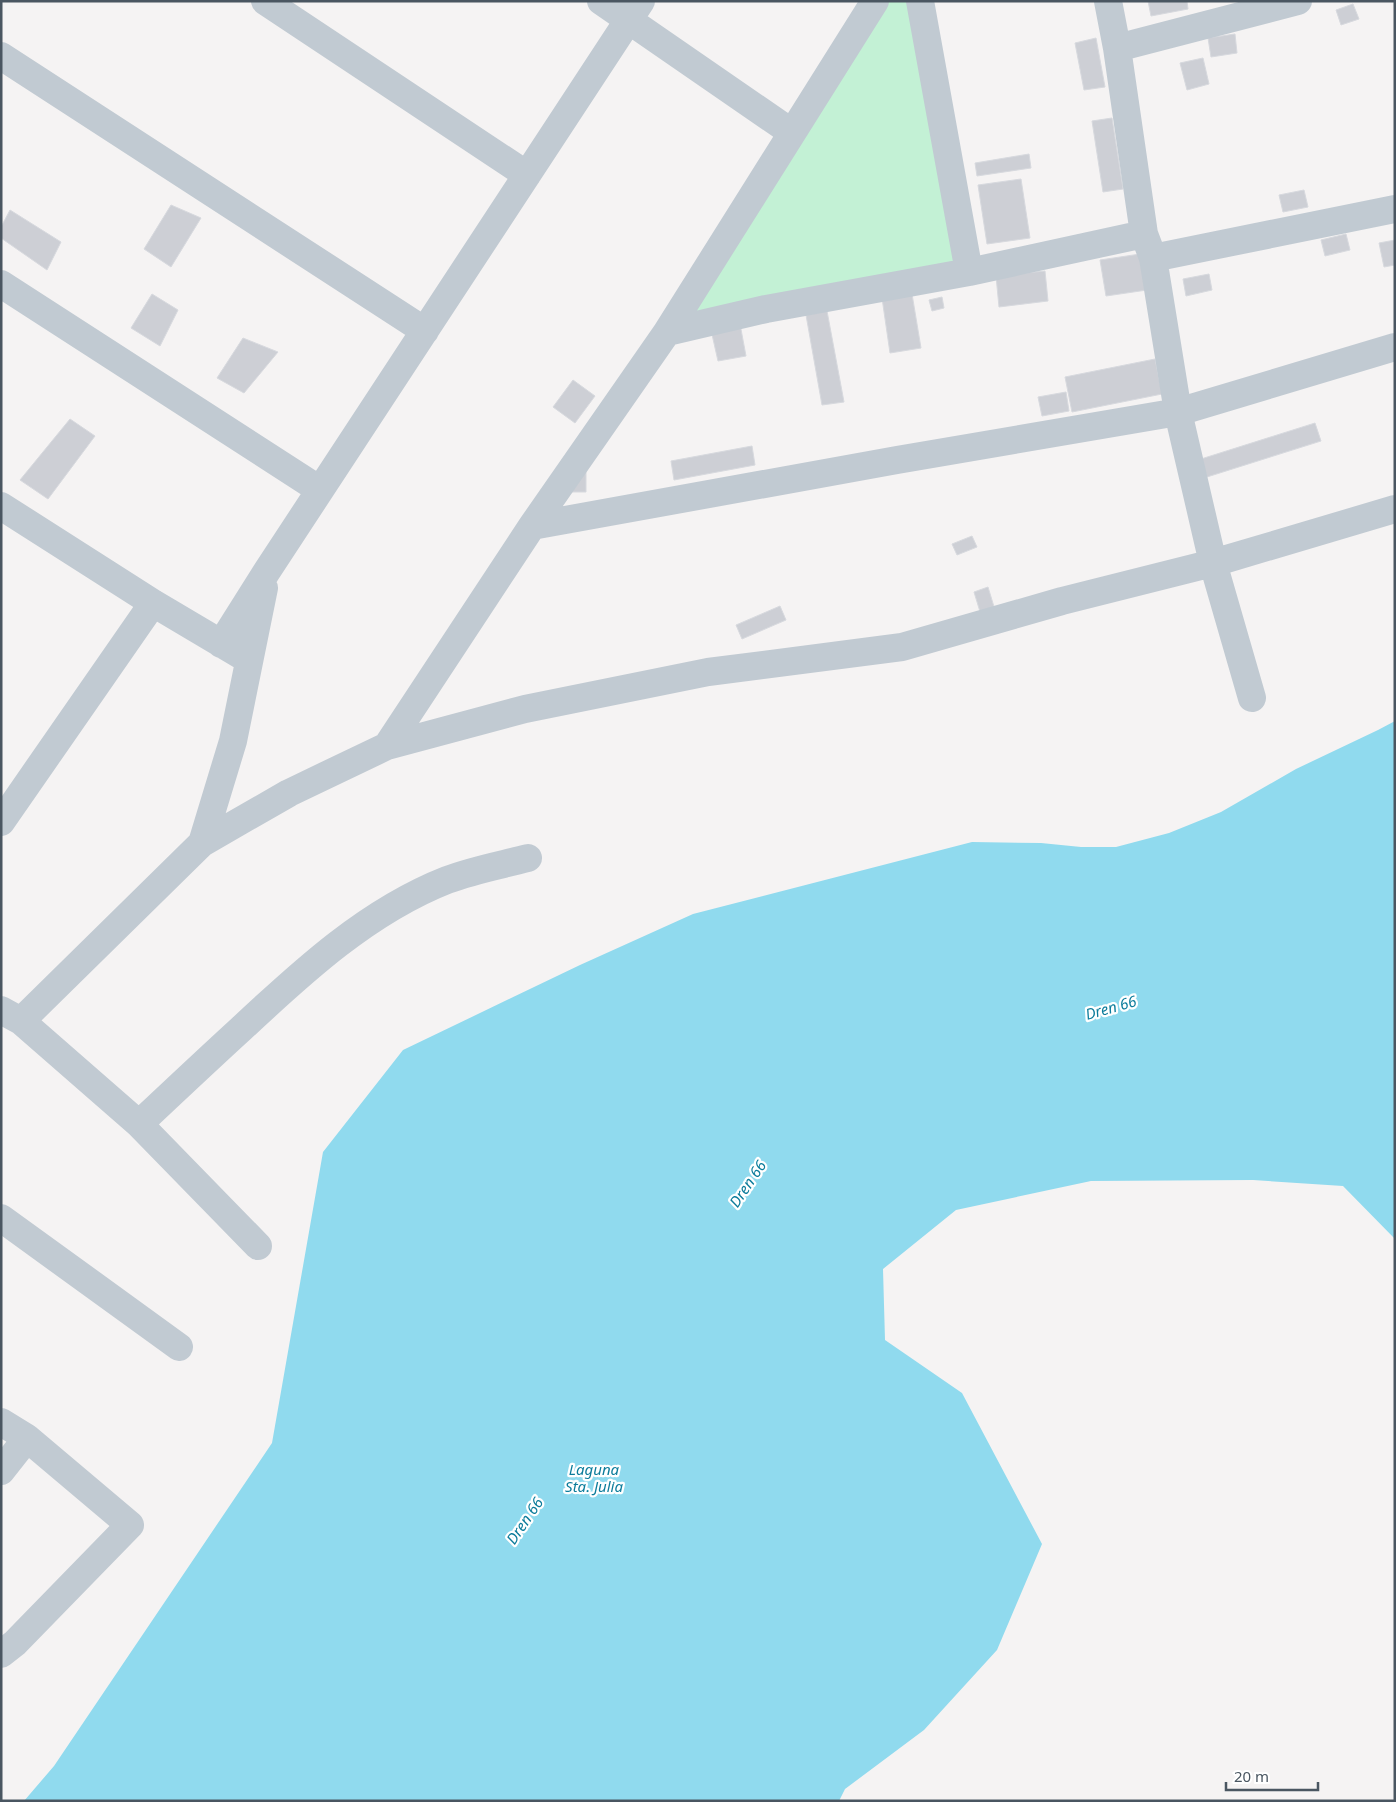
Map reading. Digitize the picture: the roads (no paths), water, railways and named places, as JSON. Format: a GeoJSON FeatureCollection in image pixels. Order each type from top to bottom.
{"type":"FeatureCollection","features":[{"type":"Feature","properties":{"kind":"street"},"geometry":{"type":"LineString","coordinates":[[264,1],[527,174]]}},
{"type":"Feature","properties":{"kind":"street"},"geometry":{"type":"LineString","coordinates":[[601,1],[635,11],[792,132]]}},
{"type":"Feature","properties":{"kind":"street"},"geometry":{"type":"LineString","coordinates":[[387,746],[532,526],[667,332],[875,1]]}},
{"type":"Feature","properties":{"kind":"street"},"geometry":{"type":"LineString","coordinates":[[920,1],[969,272]]}},
{"type":"Feature","properties":{"kind":"street"},"geometry":{"type":"LineString","coordinates":[[1108,1],[1178,412],[1213,563],[1252,698]]}},
{"type":"Feature","properties":{"kind":"street"},"geometry":{"type":"LineString","coordinates":[[1117,48],[1298,1]]}},
{"type":"Feature","properties":{"kind":"street"},"geometry":{"type":"LineString","coordinates":[[221,644],[635,11]]}},
{"type":"Feature","properties":{"kind":"street"},"geometry":{"type":"LineString","coordinates":[[1,56],[425,331]]}},
{"type":"Feature","properties":{"kind":"street"},"geometry":{"type":"LineString","coordinates":[[667,332],[766,310],[969,272],[1395,209]]}},
{"type":"Feature","properties":{"kind":"street"},"geometry":{"type":"LineString","coordinates":[[1,284],[320,490]]}},
{"type":"Feature","properties":{"kind":"street"},"geometry":{"type":"LineString","coordinates":[[532,526],[897,460],[1178,412],[1395,347]]}},
{"type":"Feature","properties":{"kind":"street"},"geometry":{"type":"LineString","coordinates":[[1,506],[152,603],[249,660]]}},
{"type":"Feature","properties":{"kind":"street"},"geometry":{"type":"LineString","coordinates":[[258,1246],[139,1124],[11,1015],[202,844],[289,793],[387,746],[525,709],[708,672],[902,647],[1062,601],[1213,563],[1395,509]]}},
{"type":"Feature","properties":{"kind":"street"},"geometry":{"type":"LineString","coordinates":[[202,844],[233,741],[267,571]]}},
{"type":"Feature","properties":{"kind":"street"},"geometry":{"type":"LineString","coordinates":[[1,822],[152,603]]}},
{"type":"Feature","properties":{"kind":"street"},"geometry":{"type":"LineString","coordinates":[[139,1124],[277,995],[332,948],[371,919],[413,896],[448,880],[528,858]]}},
{"type":"Feature","properties":{"kind":"street"},"geometry":{"type":"LineString","coordinates":[[1,1218],[179,1347]]}},
{"type":"Feature","properties":{"kind":"street"},"geometry":{"type":"LineString","coordinates":[[1,1422],[27,1438],[130,1525],[1,1654]]}},
{"type":"Feature","properties":{"kind":"street"},"geometry":{"type":"LineString","coordinates":[[1,1471],[27,1438]]}},
{"type":"Feature","properties":{"kind":"water","name":"Laguna Sta. Julia"},"geometry":{"type":"Polygon","coordinates":[[[1395,721],[1395,1239],[1343,1186],[1253,1180],[1091,1181],[956,1210],[883,1269],[885,1340],[962,1393],[1042,1544],[997,1650],[924,1730],[845,1789],[839,1801],[24,1801],[54,1766],[272,1443],[323,1152],[403,1050],[580,965],[693,914],[972,842],[1116,847],[1169,833],[1221,812],[1296,769],[1395,721]]]}},
{"type":"Feature","properties":{"kind":"water label","name":"Dren 66"},"geometry":{"type":"Point","coordinates":[1111,1008]}},
{"type":"Feature","properties":{"kind":"water label","name":"Dren 66"},"geometry":{"type":"Point","coordinates":[748,1184]}},
{"type":"Feature","properties":{"kind":"water label","name":"Dren 66"},"geometry":{"type":"Point","coordinates":[525,1521]}}]}
